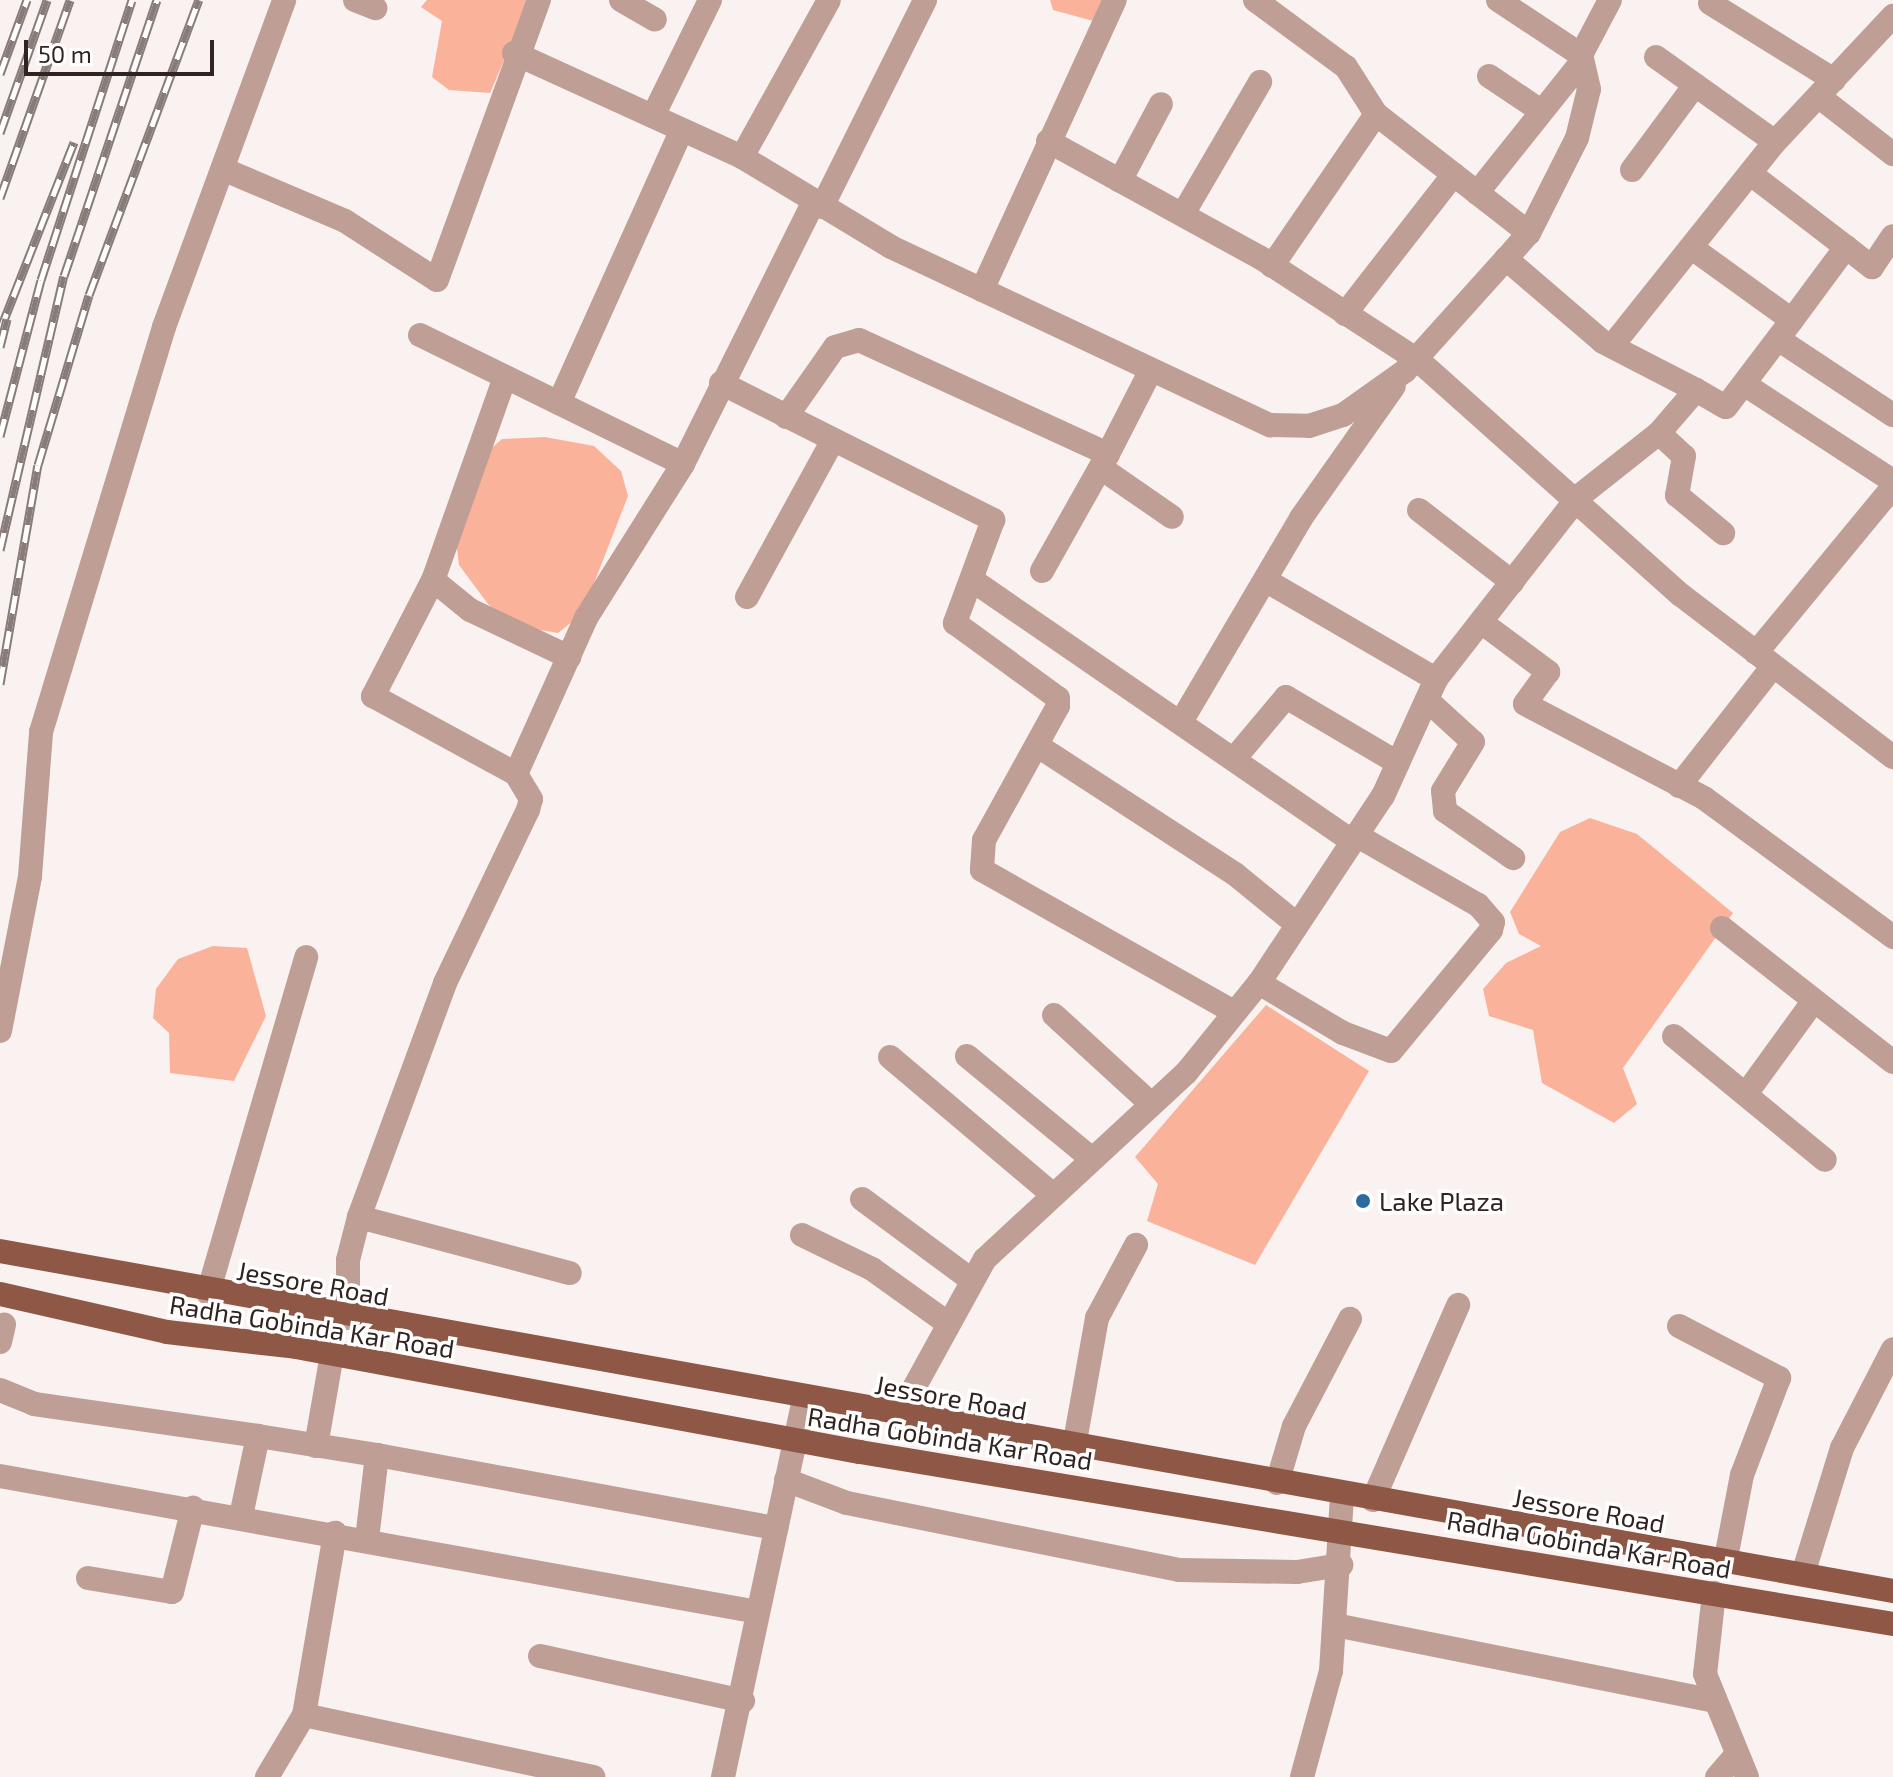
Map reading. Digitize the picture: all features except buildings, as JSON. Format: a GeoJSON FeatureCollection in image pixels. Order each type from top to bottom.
{"type":"FeatureCollection","features":[{"type":"Feature","properties":{"kind":"main road","name":"Jessore Road"},"geometry":{"type":"LineString","coordinates":[[0,1251],[307,1311],[1893,1591]]}},
{"type":"Feature","properties":{"kind":"main road","name":"Radha Gobinda Kar Road"},"geometry":{"type":"LineString","coordinates":[[0,1294],[167,1332],[302,1348],[794,1440],[1893,1624]]}},
{"type":"Feature","properties":{"kind":"main road"},"geometry":{"type":"LineString","coordinates":[[302,1348],[307,1311]]}},
{"type":"Feature","properties":{"kind":"street"},"geometry":{"type":"LineString","coordinates":[[0,1031],[30,876],[41,732],[164,327],[225,170],[284,0]]}},
{"type":"Feature","properties":{"kind":"street"},"geometry":{"type":"LineString","coordinates":[[225,170],[345,221],[437,280],[489,146],[514,53],[539,0]]}},
{"type":"Feature","properties":{"kind":"street"},"geometry":{"type":"LineString","coordinates":[[621,0],[655,20]]}},
{"type":"Feature","properties":{"kind":"street"},"geometry":{"type":"LineString","coordinates":[[653,116],[710,0]]}},
{"type":"Feature","properties":{"kind":"street"},"geometry":{"type":"LineString","coordinates":[[742,157],[829,0]]}},
{"type":"Feature","properties":{"kind":"street"},"geometry":{"type":"LineString","coordinates":[[982,290],[1115,0]]}},
{"type":"Feature","properties":{"kind":"street"},"geometry":{"type":"LineString","coordinates":[[1255,0],[1346,67],[1376,114],[1529,233]]}},
{"type":"Feature","properties":{"kind":"street"},"geometry":{"type":"LineString","coordinates":[[1181,722],[1265,580],[1412,366],[1529,233],[1577,138],[1589,89],[1580,59],[1498,0]]}},
{"type":"Feature","properties":{"kind":"street"},"geometry":{"type":"LineString","coordinates":[[1477,193],[1580,59],[1610,0]]}},
{"type":"Feature","properties":{"kind":"street"},"geometry":{"type":"LineString","coordinates":[[516,774],[569,657],[683,464],[721,383],[818,204],[921,1]]}},
{"type":"Feature","properties":{"kind":"street"},"geometry":{"type":"LineString","coordinates":[[1710,3],[1828,90],[1893,154]]}},
{"type":"Feature","properties":{"kind":"street"},"geometry":{"type":"LineString","coordinates":[[1612,346],[1752,175],[1775,142],[1828,90],[1893,16]]}},
{"type":"Feature","properties":{"kind":"street"},"geometry":{"type":"LineString","coordinates":[[514,53],[653,116],[681,132],[742,157],[818,204],[982,290],[1270,425],[1309,426],[1343,415],[1412,366]]}},
{"type":"Feature","properties":{"kind":"street"},"geometry":{"type":"LineString","coordinates":[[1656,57],[1775,142]]}},
{"type":"Feature","properties":{"kind":"street"},"geometry":{"type":"LineString","coordinates":[[1489,76],[1541,111]]}},
{"type":"Feature","properties":{"kind":"street"},"geometry":{"type":"LineString","coordinates":[[1183,214],[1260,82]]}},
{"type":"Feature","properties":{"kind":"street"},"geometry":{"type":"LineString","coordinates":[[1632,170],[1695,85]]}},
{"type":"Feature","properties":{"kind":"street"},"geometry":{"type":"LineString","coordinates":[[1120,181],[1161,104]]}},
{"type":"Feature","properties":{"kind":"street"},"geometry":{"type":"LineString","coordinates":[[1272,266],[1376,114]]}},
{"type":"Feature","properties":{"kind":"street"},"geometry":{"type":"LineString","coordinates":[[559,403],[681,132]]}},
{"type":"Feature","properties":{"kind":"street"},"geometry":{"type":"LineString","coordinates":[[1048,141],[1183,214],[1272,266],[1345,314],[1578,497],[1681,595],[1893,757]]}},
{"type":"Feature","properties":{"kind":"street"},"geometry":{"type":"LineString","coordinates":[[1345,314],[1454,174]]}},
{"type":"Feature","properties":{"kind":"street"},"geometry":{"type":"LineString","coordinates":[[1752,175],[1872,267],[1886,262],[1893,236]]}},
{"type":"Feature","properties":{"kind":"street"},"geometry":{"type":"LineString","coordinates":[[1506,259],[1538,294],[1612,346],[1726,407],[1747,386],[1846,247]]}},
{"type":"Feature","properties":{"kind":"street"},"geometry":{"type":"LineString","coordinates":[[1692,248],[1785,330],[1893,415]]}},
{"type":"Feature","properties":{"kind":"street"},"geometry":{"type":"LineString","coordinates":[[420,335],[683,464]]}},
{"type":"Feature","properties":{"kind":"street"},"geometry":{"type":"LineString","coordinates":[[786,417],[835,347],[859,340],[1104,461],[1172,517]]}},
{"type":"Feature","properties":{"kind":"street"},"geometry":{"type":"LineString","coordinates":[[1042,571],[1151,370]]}},
{"type":"Feature","properties":{"kind":"street"},"geometry":{"type":"LineString","coordinates":[[348,1318],[348,1260],[359,1217],[445,983],[531,799],[516,774],[373,696],[433,580],[505,377]]}},
{"type":"Feature","properties":{"kind":"street"},"geometry":{"type":"LineString","coordinates":[[721,383],[989,516],[994,528],[955,623],[1058,698],[1041,748],[984,840],[982,870],[1234,1012]]}},
{"type":"Feature","properties":{"kind":"street"},"geometry":{"type":"LineString","coordinates":[[1679,786],[1765,660],[1893,484],[1747,386]]}},
{"type":"Feature","properties":{"kind":"street"},"geometry":{"type":"LineString","coordinates":[[898,1417],[970,1279],[1052,1194],[1151,1104],[1259,983],[1295,923],[1354,838],[1398,763],[1432,690],[1481,622],[1578,497],[1659,433],[1696,390]]}},
{"type":"Feature","properties":{"kind":"street"},"geometry":{"type":"LineString","coordinates":[[1659,433],[1684,456],[1677,495],[1723,533]]}},
{"type":"Feature","properties":{"kind":"street"},"geometry":{"type":"LineString","coordinates":[[747,597],[833,440]]}},
{"type":"Feature","properties":{"kind":"street"},"geometry":{"type":"LineString","coordinates":[[1419,510],[1512,582]]}},
{"type":"Feature","properties":{"kind":"street"},"geometry":{"type":"LineString","coordinates":[[433,580],[470,610],[569,657]]}},
{"type":"Feature","properties":{"kind":"street"},"geometry":{"type":"LineString","coordinates":[[972,580],[1354,838],[1478,905],[1493,922],[1491,930],[1391,1051],[1343,1033],[1259,983]]}},
{"type":"Feature","properties":{"kind":"street"},"geometry":{"type":"LineString","coordinates":[[1265,580],[1432,690],[1473,742],[1443,791],[1445,811],[1513,858]]}},
{"type":"Feature","properties":{"kind":"street"},"geometry":{"type":"LineString","coordinates":[[1481,622],[1548,672],[1525,704],[1679,786],[1893,937]]}},
{"type":"Feature","properties":{"kind":"street"},"geometry":{"type":"LineString","coordinates":[[1234,759],[1286,697],[1398,763]]}},
{"type":"Feature","properties":{"kind":"street"},"geometry":{"type":"LineString","coordinates":[[1041,748],[1235,874],[1295,923]]}},
{"type":"Feature","properties":{"kind":"street"},"geometry":{"type":"LineString","coordinates":[[1722,928],[1812,1003],[1893,1062]]}},
{"type":"Feature","properties":{"kind":"street"},"geometry":{"type":"LineString","coordinates":[[208,1293],[306,957]]}},
{"type":"Feature","properties":{"kind":"street"},"geometry":{"type":"LineString","coordinates":[[1746,1094],[1812,1003]]}},
{"type":"Feature","properties":{"kind":"street"},"geometry":{"type":"LineString","coordinates":[[1054,1015],[1151,1104]]}},
{"type":"Feature","properties":{"kind":"street"},"geometry":{"type":"LineString","coordinates":[[1674,1036],[1825,1160]]}},
{"type":"Feature","properties":{"kind":"street"},"geometry":{"type":"LineString","coordinates":[[967,1056],[1092,1159]]}},
{"type":"Feature","properties":{"kind":"street"},"geometry":{"type":"LineString","coordinates":[[890,1057],[1052,1194]]}},
{"type":"Feature","properties":{"kind":"street"},"geometry":{"type":"LineString","coordinates":[[862,1199],[970,1279]]}},
{"type":"Feature","properties":{"kind":"street"},"geometry":{"type":"LineString","coordinates":[[359,1217],[570,1273]]}},
{"type":"Feature","properties":{"kind":"street"},"geometry":{"type":"LineString","coordinates":[[802,1235],[872,1269],[946,1322]]}},
{"type":"Feature","properties":{"kind":"street"},"geometry":{"type":"LineString","coordinates":[[1074,1447],[1097,1318],[1136,1245]]}},
{"type":"Feature","properties":{"kind":"street"},"geometry":{"type":"LineString","coordinates":[[1373,1500],[1458,1305]]}},
{"type":"Feature","properties":{"kind":"street"},"geometry":{"type":"LineString","coordinates":[[1277,1483],[1294,1426],[1350,1319]]}},
{"type":"Feature","properties":{"kind":"street"},"geometry":{"type":"LineString","coordinates":[[1679,1326],[1779,1378],[1742,1475],[1725,1563]]}},
{"type":"Feature","properties":{"kind":"street"},"geometry":{"type":"LineString","coordinates":[[1803,1574],[1842,1448],[1893,1349]]}},
{"type":"Feature","properties":{"kind":"street"},"geometry":{"type":"LineString","coordinates":[[316,1446],[332,1354]]}},
{"type":"Feature","properties":{"kind":"street"},"geometry":{"type":"LineString","coordinates":[[0,1390],[34,1404],[377,1455],[776,1528]]}},
{"type":"Feature","properties":{"kind":"street"},"geometry":{"type":"LineString","coordinates":[[723,1777],[743,1701],[758,1612],[804,1398]]}},
{"type":"Feature","properties":{"kind":"street"},"geometry":{"type":"LineString","coordinates":[[241,1516],[258,1436]]}},
{"type":"Feature","properties":{"kind":"street"},"geometry":{"type":"LineString","coordinates":[[367,1539],[377,1455]]}},
{"type":"Feature","properties":{"kind":"street"},"geometry":{"type":"LineString","coordinates":[[0,1476],[241,1516],[758,1612]]}},
{"type":"Feature","properties":{"kind":"street"},"geometry":{"type":"LineString","coordinates":[[786,1480],[847,1503],[1179,1570],[1297,1572],[1341,1565]]}},
{"type":"Feature","properties":{"kind":"street"},"geometry":{"type":"LineString","coordinates":[[1302,1777],[1331,1671],[1341,1565],[1342,1494]]}},
{"type":"Feature","properties":{"kind":"street"},"geometry":{"type":"LineString","coordinates":[[88,1578],[172,1592],[193,1508]]}},
{"type":"Feature","properties":{"kind":"street"},"geometry":{"type":"LineString","coordinates":[[267,1777],[304,1715],[335,1533]]}},
{"type":"Feature","properties":{"kind":"street"},"geometry":{"type":"LineString","coordinates":[[1714,1593],[1705,1674],[1709,1700],[1741,1767],[1717,1777]]}},
{"type":"Feature","properties":{"kind":"street"},"geometry":{"type":"LineString","coordinates":[[1335,1625],[1709,1700]]}},
{"type":"Feature","properties":{"kind":"street"},"geometry":{"type":"LineString","coordinates":[[540,1656],[743,1701]]}},
{"type":"Feature","properties":{"kind":"street"},"geometry":{"type":"LineString","coordinates":[[304,1715],[593,1777]]}},
{"type":"Feature","properties":{"kind":"shaded area"},"geometry":{"type":"Polygon","coordinates":[[[427,0],[530,0],[490,93],[449,90],[432,77],[442,21],[421,7],[427,0]]]}},
{"type":"Feature","properties":{"kind":"shaded area"},"geometry":{"type":"Polygon","coordinates":[[[1050,0],[1106,0],[1097,22],[1053,10],[1050,0]]]}},
{"type":"Feature","properties":{"kind":"shaded area"},"geometry":{"type":"Polygon","coordinates":[[[545,437],[594,446],[621,471],[628,496],[582,614],[558,633],[512,625],[488,604],[459,565],[455,532],[486,453],[502,439],[545,437]]]}},
{"type":"Feature","properties":{"kind":"shaded area"},"geometry":{"type":"Polygon","coordinates":[[[1590,818],[1637,834],[1733,913],[1623,1068],[1637,1104],[1614,1123],[1542,1083],[1533,1030],[1489,1016],[1483,989],[1506,963],[1541,946],[1519,934],[1510,912],[1560,832],[1590,818]]]}},
{"type":"Feature","properties":{"kind":"shaded area"},"geometry":{"type":"Polygon","coordinates":[[[213,946],[247,948],[266,1016],[234,1081],[170,1073],[169,1033],[153,1018],[156,989],[178,959],[213,946]]]}},
{"type":"Feature","properties":{"kind":"shaded area"},"geometry":{"type":"Polygon","coordinates":[[[1266,1005],[1369,1071],[1255,1265],[1147,1221],[1158,1184],[1135,1157],[1266,1005]]]}},
{"type":"Feature","properties":{"kind":"railway"},"geometry":{"type":"LineString","coordinates":[[0,74],[27,0]]}},
{"type":"Feature","properties":{"kind":"railway"},"geometry":{"type":"LineString","coordinates":[[0,133],[47,0]]}},
{"type":"Feature","properties":{"kind":"railway"},"geometry":{"type":"LineString","coordinates":[[0,198],[70,0]]}},
{"type":"Feature","properties":{"kind":"railway"},"geometry":{"type":"LineString","coordinates":[[0,436],[41,280],[132,0]]}},
{"type":"Feature","properties":{"kind":"railway"},"geometry":{"type":"LineString","coordinates":[[0,550],[64,276],[157,0]]}},
{"type":"Feature","properties":{"kind":"railway"},"geometry":{"type":"LineString","coordinates":[[0,684],[38,465],[89,295],[199,0]]}},
{"type":"Feature","properties":{"kind":"railway"},"geometry":{"type":"LineString","coordinates":[[0,330],[74,142]]}},
{"type":"Feature","properties":{"kind":"railway"},"geometry":{"type":"LineString","coordinates":[[0,347],[7,319]]}},
{"type":"Feature","properties":{"kind":"place","name":"Lake Plaza"},"geometry":{"type":"Point","coordinates":[1363,1201]}}]}
